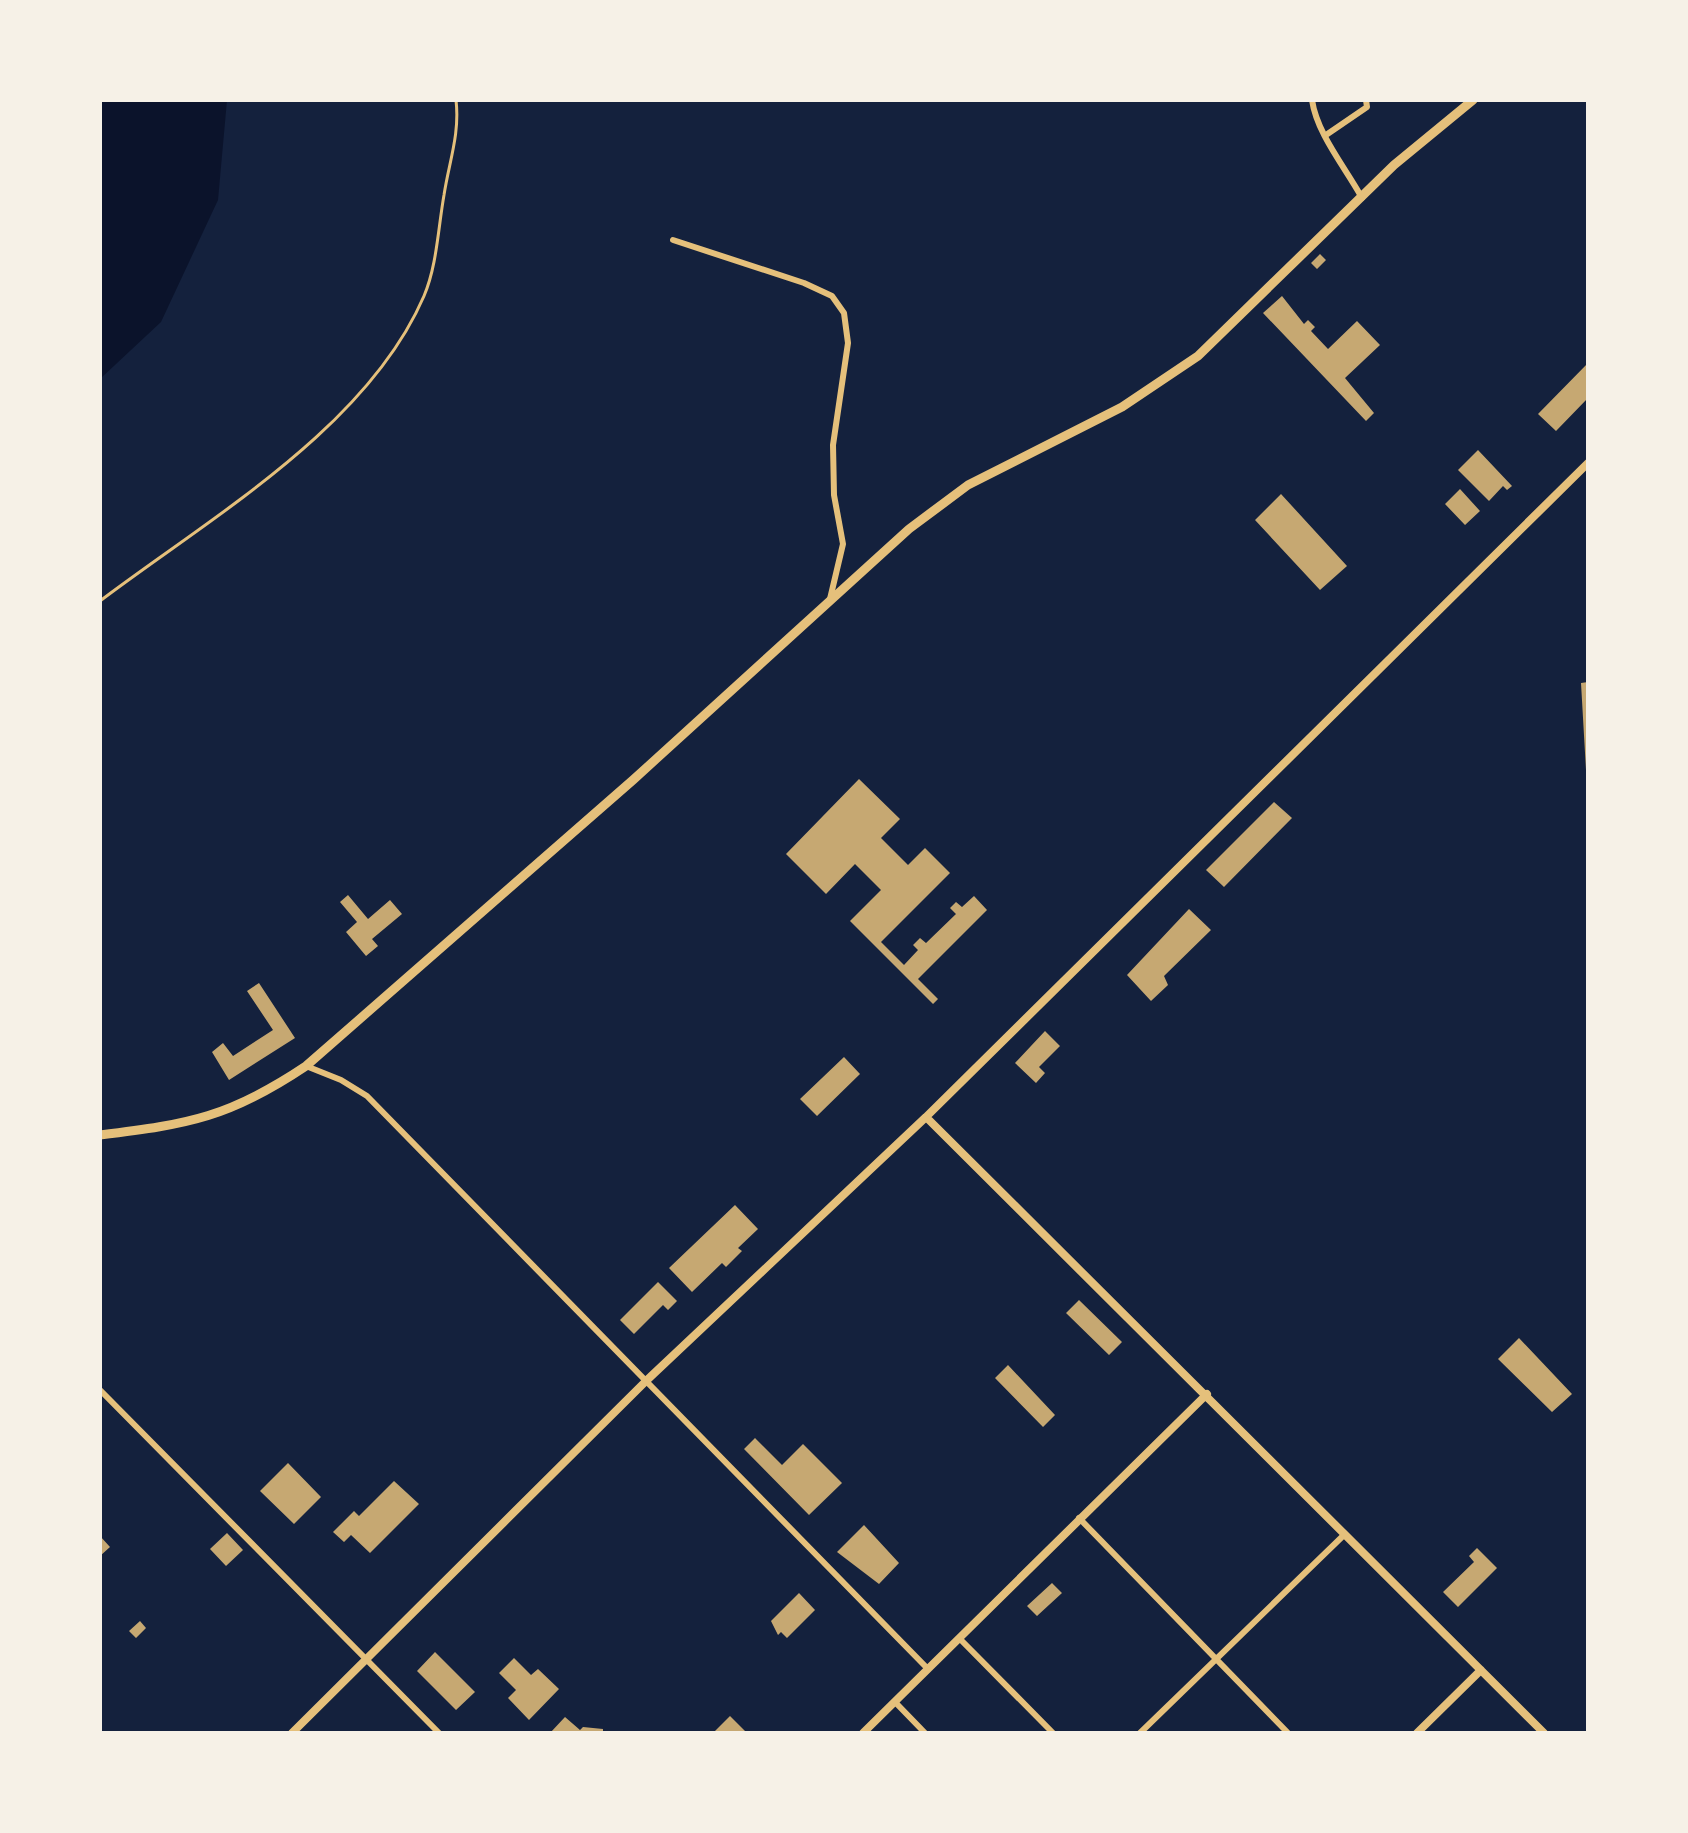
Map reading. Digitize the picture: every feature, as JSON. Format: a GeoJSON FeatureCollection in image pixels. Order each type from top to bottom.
{"type":"FeatureCollection","features":[{"type":"Feature","properties":{"kind":"main road"},"geometry":{"type":"LineString","coordinates":[[100,1135],[209,1118],[258,1097],[306,1066],[633,780],[909,529],[968,485],[1122,407],[1198,356],[1415,146],[1473,100]]}},
{"type":"Feature","properties":{"kind":"main road"},"geometry":{"type":"LineString","coordinates":[[292,1733],[646,1381],[926,1117],[1588,463]]}},
{"type":"Feature","properties":{"kind":"main road"},"geometry":{"type":"LineString","coordinates":[[926,1117],[1544,1733]]}},
{"type":"Feature","properties":{"kind":"main road"},"geometry":{"type":"LineString","coordinates":[[863,1733],[1207,1394]]}},
{"type":"Feature","properties":{"kind":"main road"},"geometry":{"type":"LineString","coordinates":[[1417,1733],[1481,1670]]}},
{"type":"Feature","properties":{"kind":"street"},"geometry":{"type":"LineString","coordinates":[[1312,100],[1316,122],[1362,198]]}},
{"type":"Feature","properties":{"kind":"street"},"geometry":{"type":"LineString","coordinates":[[1326,135],[1367,107],[1366,100]]}},
{"type":"Feature","properties":{"kind":"street"},"geometry":{"type":"LineString","coordinates":[[673,240],[804,283],[832,296],[844,313],[848,343],[833,445],[834,495],[843,544],[830,599]]}},
{"type":"Feature","properties":{"kind":"street"},"geometry":{"type":"LineString","coordinates":[[306,1066],[341,1080],[367,1096],[927,1668]]}},
{"type":"Feature","properties":{"kind":"street"},"geometry":{"type":"LineString","coordinates":[[100,1390],[439,1733]]}},
{"type":"Feature","properties":{"kind":"street"},"geometry":{"type":"LineString","coordinates":[[1079,1518],[1288,1733]]}},
{"type":"Feature","properties":{"kind":"street"},"geometry":{"type":"LineString","coordinates":[[1140,1733],[1345,1534]]}},
{"type":"Feature","properties":{"kind":"street"},"geometry":{"type":"LineString","coordinates":[[960,1639],[1053,1733]]}},
{"type":"Feature","properties":{"kind":"street"},"geometry":{"type":"LineString","coordinates":[[895,1702],[925,1733]]}},
{"type":"Feature","properties":{"kind":"lane"},"geometry":{"type":"LineString","coordinates":[[100,601],[240,499],[356,401],[386,363],[408,330],[433,269],[444,193],[459,126],[456,100]]}},
{"type":"Feature","properties":{"kind":"water"},"geometry":{"type":"Polygon","coordinates":[[[100,100],[227,100],[218,200],[161,322],[100,379],[100,100]]]}},
{"type":"Feature","properties":{"kind":"building"},"geometry":{"type":"Polygon","coordinates":[[[1320,254],[1326,260],[1317,269],[1311,263],[1320,254]]]}},
{"type":"Feature","properties":{"kind":"building"},"geometry":{"type":"Polygon","coordinates":[[[1282,296],[1304,324],[1308,320],[1315,327],[1311,331],[1328,349],[1357,321],[1380,345],[1345,378],[1374,413],[1366,421],[1263,313],[1282,296]]]}},
{"type":"Feature","properties":{"kind":"building"},"geometry":{"type":"Polygon","coordinates":[[[1588,363],[1588,398],[1556,431],[1538,414],[1588,363]]]}},
{"type":"Feature","properties":{"kind":"building"},"geometry":{"type":"Polygon","coordinates":[[[1478,450],[1512,486],[1507,490],[1503,486],[1489,501],[1458,470],[1478,450]]]}},
{"type":"Feature","properties":{"kind":"building"},"geometry":{"type":"Polygon","coordinates":[[[1460,489],[1480,511],[1465,525],[1445,504],[1460,489]]]}},
{"type":"Feature","properties":{"kind":"building"},"geometry":{"type":"Polygon","coordinates":[[[1281,494],[1347,566],[1320,590],[1255,520],[1281,494]]]}},
{"type":"Feature","properties":{"kind":"building"},"geometry":{"type":"Polygon","coordinates":[[[1588,682],[1588,770],[1586,770],[1581,683],[1588,682]]]}},
{"type":"Feature","properties":{"kind":"building"},"geometry":{"type":"Polygon","coordinates":[[[859,779],[900,819],[881,838],[908,865],[925,848],[950,873],[881,942],[904,965],[918,950],[913,945],[920,938],[926,943],[956,914],[950,908],[956,902],[962,907],[974,896],[987,910],[918,979],[938,999],[933,1004],[850,921],[881,890],[855,864],[826,894],[786,854],[859,779]]]}},
{"type":"Feature","properties":{"kind":"building"},"geometry":{"type":"Polygon","coordinates":[[[1274,802],[1292,818],[1224,887],[1206,870],[1274,802]]]}},
{"type":"Feature","properties":{"kind":"building"},"geometry":{"type":"Polygon","coordinates":[[[348,895],[368,919],[390,900],[402,914],[372,939],[378,946],[366,956],[346,932],[357,922],[340,902],[348,895]]]}},
{"type":"Feature","properties":{"kind":"building"},"geometry":{"type":"Polygon","coordinates":[[[1189,909],[1211,930],[1164,976],[1168,985],[1151,1001],[1127,975],[1189,909]]]}},
{"type":"Feature","properties":{"kind":"building"},"geometry":{"type":"Polygon","coordinates":[[[259,983],[295,1038],[229,1080],[212,1052],[223,1043],[233,1056],[273,1030],[247,991],[259,983]]]}},
{"type":"Feature","properties":{"kind":"building"},"geometry":{"type":"Polygon","coordinates":[[[1045,1031],[1060,1046],[1039,1067],[1045,1073],[1036,1083],[1015,1063],[1045,1031]]]}},
{"type":"Feature","properties":{"kind":"building"},"geometry":{"type":"Polygon","coordinates":[[[844,1057],[860,1074],[817,1116],[800,1099],[844,1057]]]}},
{"type":"Feature","properties":{"kind":"building"},"geometry":{"type":"Polygon","coordinates":[[[735,1205],[758,1229],[738,1248],[742,1251],[726,1267],[722,1263],[692,1292],[669,1268],[735,1205]]]}},
{"type":"Feature","properties":{"kind":"building"},"geometry":{"type":"Polygon","coordinates":[[[658,1282],[677,1301],[668,1310],[663,1305],[634,1334],[620,1320],[658,1282]]]}},
{"type":"Feature","properties":{"kind":"building"},"geometry":{"type":"Polygon","coordinates":[[[1079,1300],[1122,1342],[1109,1355],[1066,1313],[1079,1300]]]}},
{"type":"Feature","properties":{"kind":"building"},"geometry":{"type":"Polygon","coordinates":[[[1519,1338],[1572,1394],[1552,1412],[1498,1359],[1519,1338]]]}},
{"type":"Feature","properties":{"kind":"building"},"geometry":{"type":"Polygon","coordinates":[[[1008,1365],[1055,1415],[1043,1427],[995,1378],[1008,1365]]]}},
{"type":"Feature","properties":{"kind":"building"},"geometry":{"type":"Polygon","coordinates":[[[755,1438],[782,1465],[803,1444],[842,1483],[809,1515],[744,1449],[755,1438]]]}},
{"type":"Feature","properties":{"kind":"building"},"geometry":{"type":"Polygon","coordinates":[[[288,1463],[321,1497],[294,1524],[260,1491],[288,1463]]]}},
{"type":"Feature","properties":{"kind":"building"},"geometry":{"type":"Polygon","coordinates":[[[394,1481],[419,1504],[370,1553],[351,1535],[344,1542],[333,1532],[354,1511],[359,1516],[394,1481]]]}},
{"type":"Feature","properties":{"kind":"building"},"geometry":{"type":"Polygon","coordinates":[[[864,1525],[899,1563],[879,1584],[837,1552],[864,1525]]]}},
{"type":"Feature","properties":{"kind":"building"},"geometry":{"type":"Polygon","coordinates":[[[227,1533],[243,1550],[226,1566],[210,1549],[227,1533]]]}},
{"type":"Feature","properties":{"kind":"building"},"geometry":{"type":"Polygon","coordinates":[[[100,1536],[110,1547],[100,1556],[100,1536]]]}},
{"type":"Feature","properties":{"kind":"building"},"geometry":{"type":"Polygon","coordinates":[[[1477,1548],[1497,1568],[1458,1607],[1443,1592],[1474,1562],[1469,1556],[1477,1548]]]}},
{"type":"Feature","properties":{"kind":"building"},"geometry":{"type":"Polygon","coordinates":[[[1052,1583],[1062,1593],[1037,1616],[1027,1606],[1052,1583]]]}},
{"type":"Feature","properties":{"kind":"building"},"geometry":{"type":"Polygon","coordinates":[[[799,1593],[815,1610],[787,1638],[781,1632],[778,1635],[771,1621],[799,1593]]]}},
{"type":"Feature","properties":{"kind":"building"},"geometry":{"type":"Polygon","coordinates":[[[140,1621],[146,1628],[136,1638],[129,1631],[140,1621]]]}},
{"type":"Feature","properties":{"kind":"building"},"geometry":{"type":"Polygon","coordinates":[[[435,1652],[475,1692],[456,1710],[417,1671],[435,1652]]]}},
{"type":"Feature","properties":{"kind":"building"},"geometry":{"type":"Polygon","coordinates":[[[514,1658],[531,1675],[538,1669],[559,1689],[529,1720],[508,1698],[516,1690],[499,1673],[514,1658]]]}},
{"type":"Feature","properties":{"kind":"building"},"geometry":{"type":"Polygon","coordinates":[[[730,1716],[747,1733],[713,1733],[730,1716]]]}},
{"type":"Feature","properties":{"kind":"building"},"geometry":{"type":"Polygon","coordinates":[[[565,1717],[580,1730],[583,1727],[603,1729],[603,1733],[550,1733],[565,1717]]]}}]}
